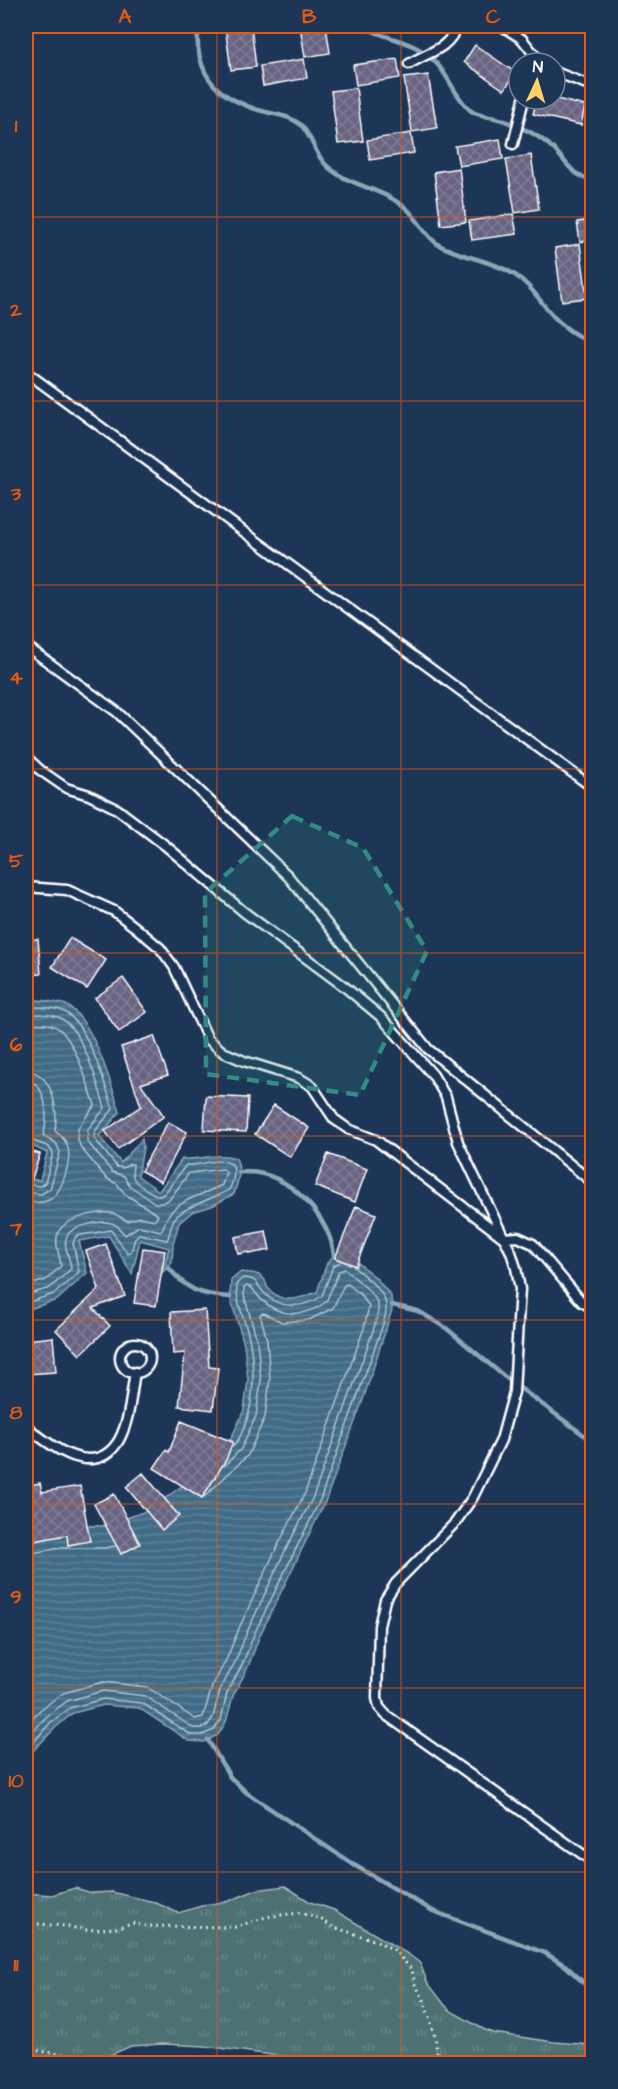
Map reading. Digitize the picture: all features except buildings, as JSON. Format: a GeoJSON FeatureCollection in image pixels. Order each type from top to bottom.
{"type":"FeatureCollection","features":[{"type":"Feature","properties":{"kind":"lane"},"geometry":{"type":"LineString","coordinates":[[409,64],[444,46],[453,36],[457,26]]}},
{"type":"Feature","properties":{"kind":"lane"},"geometry":{"type":"LineString","coordinates":[[502,26],[522,39],[532,51]]}},
{"type":"Feature","properties":{"kind":"lane"},"geometry":{"type":"LineString","coordinates":[[567,77],[592,86]]}},
{"type":"Feature","properties":{"kind":"lane"},"geometry":{"type":"LineString","coordinates":[[513,144],[521,111]]}},
{"type":"Feature","properties":{"kind":"lane"},"geometry":{"type":"LineString","coordinates":[[26,372],[592,787]]}},
{"type":"Feature","properties":{"kind":"lane"},"geometry":{"type":"LineString","coordinates":[[26,646],[117,712],[288,876],[428,1049],[592,1182]]}},
{"type":"Feature","properties":{"kind":"lane"},"geometry":{"type":"LineString","coordinates":[[26,757],[39,770],[66,788],[89,795],[117,809],[166,846],[244,912],[345,987],[381,1017],[433,1075],[446,1097],[458,1142],[516,1268],[519,1290],[514,1392],[501,1440],[473,1497],[454,1523],[396,1583],[385,1600],[379,1626],[376,1698],[379,1707],[386,1715],[592,1861]]}},
{"type":"Feature","properties":{"kind":"lane"},"geometry":{"type":"LineString","coordinates":[[26,887],[67,890],[104,906],[128,922],[160,948],[174,967],[208,1039],[223,1052],[299,1078],[312,1086],[334,1119],[348,1129],[376,1140],[504,1238],[518,1237],[533,1244],[582,1302],[592,1308]]}},
{"type":"Feature","properties":{"kind":"lane"},"geometry":{"type":"LineString","coordinates":[[26,1426],[67,1455],[88,1459],[106,1455],[119,1439],[127,1416],[135,1372]]}},
{"type":"Feature","properties":{"kind":"path"},"geometry":{"type":"LineString","coordinates":[[26,1923],[87,1930],[117,1928],[132,1923],[145,1926],[235,1927],[266,1917],[299,1913],[319,1918],[333,1927],[377,1941],[394,1950],[404,1960],[412,1970],[415,1984],[424,2000],[435,2037],[439,2064]]}},
{"type":"Feature","properties":{"kind":"path"},"geometry":{"type":"LineString","coordinates":[[26,2049],[76,2056],[85,2064]]}},
{"type":"Feature","properties":{"kind":"highlighted area"},"geometry":{"type":"Polygon","coordinates":[[[292,816],[363,848],[427,951],[360,1095],[206,1074],[205,893],[292,816]]]}},
{"type":"Feature","properties":{"kind":"green space"},"geometry":{"type":"Polygon","coordinates":[[[285,1886],[310,1902],[334,1910],[420,1963],[427,1982],[451,2011],[493,2033],[592,2045],[592,2063],[340,2064],[204,2046],[163,2044],[131,2046],[110,2055],[106,2063],[26,2063],[26,1893],[52,1895],[75,1888],[92,1893],[112,1892],[154,1902],[178,1913],[229,1901],[256,1890],[285,1886]]]}},
{"type":"Feature","properties":{"kind":"water"},"geometry":{"type":"Polygon","coordinates":[[[38,1000],[66,1005],[76,1012],[93,1038],[120,1112],[99,1136],[121,1163],[142,1139],[143,1148],[138,1176],[159,1191],[182,1159],[229,1156],[236,1158],[239,1172],[234,1194],[212,1206],[192,1212],[179,1223],[173,1244],[172,1263],[162,1273],[169,1248],[140,1240],[132,1274],[109,1236],[79,1241],[87,1273],[57,1300],[26,1310],[26,1179],[40,1180],[47,1153],[26,1143],[26,1124],[34,1123],[28,1091],[26,1091],[26,1002],[38,1000]]]}},
{"type":"Feature","properties":{"kind":"water"},"geometry":{"type":"Polygon","coordinates":[[[349,1255],[376,1278],[391,1296],[392,1310],[364,1397],[325,1502],[260,1635],[248,1667],[233,1696],[226,1722],[218,1735],[204,1742],[189,1741],[139,1708],[104,1705],[73,1713],[55,1728],[33,1751],[26,1762],[26,1606],[28,1597],[26,1532],[59,1525],[104,1526],[149,1510],[194,1477],[230,1441],[244,1410],[248,1380],[244,1344],[230,1297],[231,1280],[241,1272],[256,1274],[264,1279],[268,1288],[279,1297],[291,1299],[304,1297],[317,1292],[327,1263],[334,1256],[349,1255]]]}},
{"type":"Feature","properties":{"kind":"waterway"},"geometry":{"type":"LineString","coordinates":[[199,26],[198,49],[202,65],[209,79],[219,90],[245,105],[296,121],[307,134],[323,161],[334,172],[383,194],[403,206],[413,215],[430,238],[439,245],[515,275],[527,285],[558,321],[574,334],[592,343]]}},
{"type":"Feature","properties":{"kind":"waterway"},"geometry":{"type":"LineString","coordinates":[[363,26],[408,43],[422,51],[443,71],[471,111],[506,121],[532,133],[554,149],[574,171],[592,180]]}},
{"type":"Feature","properties":{"kind":"waterway"},"geometry":{"type":"LineString","coordinates":[[239,1172],[258,1173],[272,1177],[298,1193],[309,1204],[326,1229],[334,1256]]}},
{"type":"Feature","properties":{"kind":"waterway"},"geometry":{"type":"LineString","coordinates":[[168,1267],[181,1281],[194,1290],[210,1295],[230,1297]]}},
{"type":"Feature","properties":{"kind":"waterway"},"geometry":{"type":"LineString","coordinates":[[392,1305],[418,1311],[446,1328],[505,1377],[592,1441]]}},
{"type":"Feature","properties":{"kind":"waterway"},"geometry":{"type":"LineString","coordinates":[[208,1740],[230,1777],[247,1793],[354,1865],[433,1911],[545,1953],[566,1966],[592,1989]]}}]}
